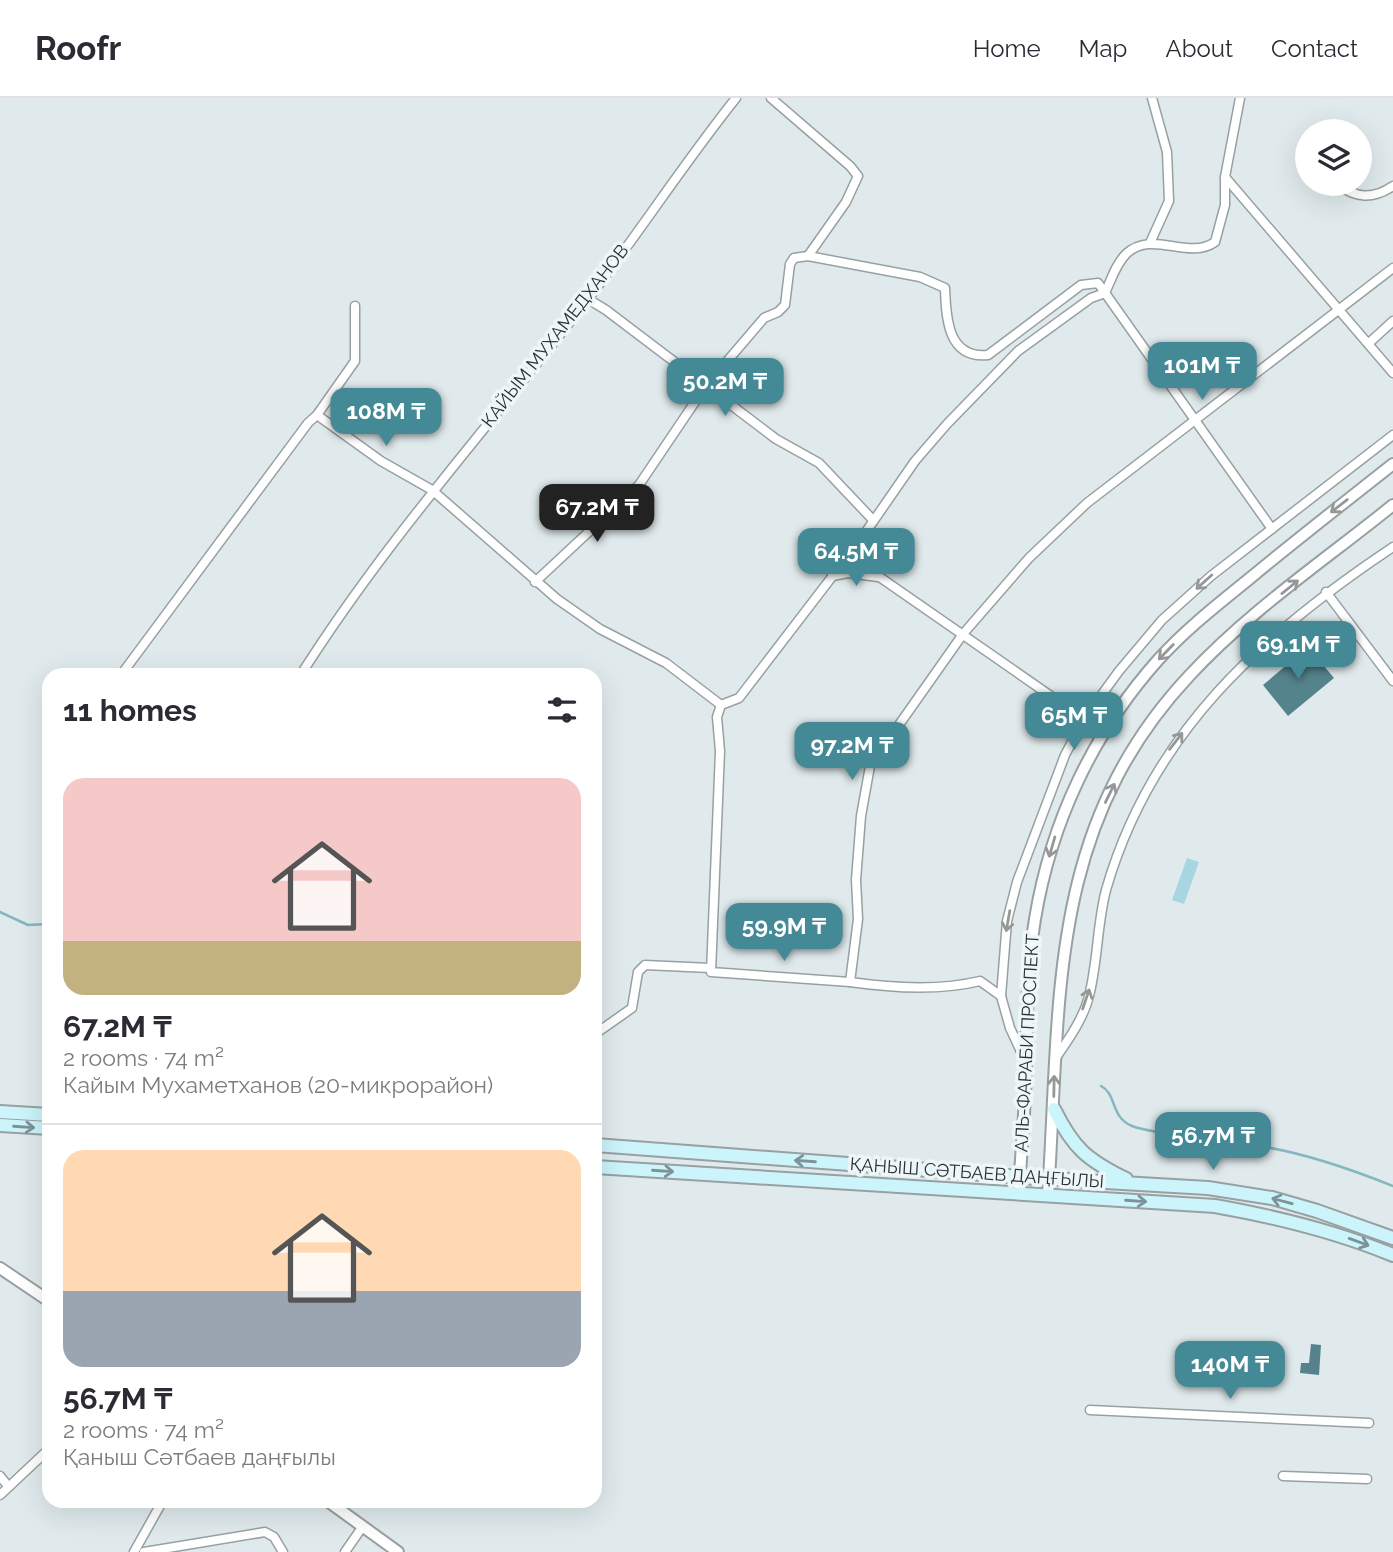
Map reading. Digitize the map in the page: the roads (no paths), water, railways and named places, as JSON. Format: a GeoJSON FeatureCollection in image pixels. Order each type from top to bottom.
{"type":"FeatureCollection","features":[{"type":"Feature","properties":{"kind":"main road"},"geometry":{"type":"LineString","coordinates":[[1054,1109],[1067,1135],[1080,1152],[1100,1166],[1132,1182]]}},
{"type":"Feature","properties":{"kind":"main road"},"geometry":{"type":"LineString","coordinates":[[0,1112],[42,1115]]}},
{"type":"Feature","properties":{"kind":"main road"},"geometry":{"type":"LineString","coordinates":[[0,1125],[42,1128]]}},
{"type":"Feature","properties":{"kind":"main road","name":"ҚАНЫШ СӘТБАЕВ ДАҢҒЫЛЫ"},"geometry":{"type":"LineString","coordinates":[[602,1146],[1020,1177],[1208,1188],[1272,1198],[1317,1210],[1393,1238]]}},
{"type":"Feature","properties":{"kind":"main road","name":"ҚАНЫШ СӘТБАЕВ ДАҢҒЫЛЫ"},"geometry":{"type":"LineString","coordinates":[[602,1167],[1215,1206],[1263,1214],[1326,1230],[1393,1255]]}},
{"type":"Feature","properties":{"kind":"street","name":"КАЙЫМ МУХАМЕДХАНОВ"},"geometry":{"type":"LineString","coordinates":[[305,668],[352,598],[381,563],[432,490],[588,299],[736,98]]}},
{"type":"Feature","properties":{"kind":"street"},"geometry":{"type":"LineString","coordinates":[[771,98],[850,166],[858,176],[846,201],[808,256]]}},
{"type":"Feature","properties":{"kind":"street"},"geometry":{"type":"LineString","coordinates":[[1150,243],[1169,201],[1167,152],[1152,98]]}},
{"type":"Feature","properties":{"kind":"street"},"geometry":{"type":"LineString","coordinates":[[711,970],[720,751],[717,717],[722,705],[738,698],[861,539],[931,442],[1018,351],[1091,298],[1105,293],[1117,266],[1127,252],[1150,243],[1184,249],[1206,249],[1215,242],[1225,205],[1225,177],[1240,98]]}},
{"type":"Feature","properties":{"kind":"street"},"geometry":{"type":"LineString","coordinates":[[1225,177],[1393,373]]}},
{"type":"Feature","properties":{"kind":"street"},"geometry":{"type":"LineString","coordinates":[[1372,196],[1393,186]]}},
{"type":"Feature","properties":{"kind":"street"},"geometry":{"type":"LineString","coordinates":[[535,582],[639,485],[705,387],[764,318],[778,312],[785,305],[790,264],[794,258],[808,256],[920,277],[945,288],[946,316],[953,337],[962,350],[974,356],[988,355],[1081,285],[1098,283],[1272,529]]}},
{"type":"Feature","properties":{"kind":"street"},"geometry":{"type":"LineString","coordinates":[[850,982],[858,919],[856,880],[861,816],[870,766],[963,634],[1029,558],[1087,503],[1393,268]]}},
{"type":"Feature","properties":{"kind":"street"},"geometry":{"type":"LineString","coordinates":[[588,299],[776,439],[819,463],[873,520]]}},
{"type":"Feature","properties":{"kind":"street"},"geometry":{"type":"LineString","coordinates":[[126,668],[192,575],[308,423],[317,415],[355,361],[355,306]]}},
{"type":"Feature","properties":{"kind":"street"},"geometry":{"type":"LineString","coordinates":[[1368,343],[1393,321]]}},
{"type":"Feature","properties":{"kind":"street"},"geometry":{"type":"LineString","coordinates":[[317,415],[381,461],[432,490],[535,582],[600,629],[666,663],[722,705]]}},
{"type":"Feature","properties":{"kind":"street"},"geometry":{"type":"LineString","coordinates":[[1026,1062],[1010,1028],[1001,996],[1007,921],[1017,882],[1065,755],[1084,719],[1119,671],[1162,620],[1211,576],[1393,435]]}},
{"type":"Feature","properties":{"kind":"street","name":"АЛЬ-ФАРАБИ ПРОСПЕКТ"},"geometry":{"type":"LineString","coordinates":[[1019,1193],[1029,965],[1042,882],[1070,798],[1107,726],[1159,658],[1195,623],[1393,464]]}},
{"type":"Feature","properties":{"kind":"street","name":"АЛЬ-ФАРАБИ ПРОСПЕКТ"},"geometry":{"type":"LineString","coordinates":[[1048,1195],[1065,940],[1073,894],[1086,848],[1108,795],[1130,754],[1180,686],[1223,642],[1393,505]]}},
{"type":"Feature","properties":{"kind":"street"},"geometry":{"type":"LineString","coordinates":[[861,539],[862,556],[881,578],[1084,719]]}},
{"type":"Feature","properties":{"kind":"street"},"geometry":{"type":"LineString","coordinates":[[1055,1059],[1089,998],[1106,891],[1138,805],[1168,752],[1207,702],[1241,667],[1326,592],[1393,547]]}},
{"type":"Feature","properties":{"kind":"street"},"geometry":{"type":"LineString","coordinates":[[832,576],[848,573],[881,578]]}},
{"type":"Feature","properties":{"kind":"street"},"geometry":{"type":"LineString","coordinates":[[1326,592],[1393,681]]}},
{"type":"Feature","properties":{"kind":"street"},"geometry":{"type":"LineString","coordinates":[[602,1029],[632,1008],[638,972],[645,965],[901,987],[963,985],[980,981],[1001,996]]}},
{"type":"Feature","properties":{"kind":"street"},"geometry":{"type":"LineString","coordinates":[[0,1268],[42,1296]]}},
{"type":"Feature","properties":{"kind":"street"},"geometry":{"type":"LineString","coordinates":[[1090,1410],[1369,1423]]}},
{"type":"Feature","properties":{"kind":"street"},"geometry":{"type":"LineString","coordinates":[[0,1495],[42,1456]]}},
{"type":"Feature","properties":{"kind":"street"},"geometry":{"type":"LineString","coordinates":[[0,1476],[8,1486]]}},
{"type":"Feature","properties":{"kind":"street"},"geometry":{"type":"LineString","coordinates":[[1283,1476],[1367,1479]]}},
{"type":"Feature","properties":{"kind":"street"},"geometry":{"type":"LineString","coordinates":[[134,1552],[159,1508]]}},
{"type":"Feature","properties":{"kind":"street"},"geometry":{"type":"LineString","coordinates":[[338,1508],[398,1552]]}},
{"type":"Feature","properties":{"kind":"street"},"geometry":{"type":"LineString","coordinates":[[345,1552],[363,1526]]}},
{"type":"Feature","properties":{"kind":"street"},"geometry":{"type":"LineString","coordinates":[[144,1552],[265,1532],[274,1537],[283,1552]]}},
{"type":"Feature","properties":{"kind":"waterway"},"geometry":{"type":"LineString","coordinates":[[0,912],[28,925],[42,924]]}},
{"type":"Feature","properties":{"kind":"waterway"},"geometry":{"type":"LineString","coordinates":[[1101,1086],[1110,1094],[1120,1117],[1136,1127],[1281,1150],[1330,1163],[1393,1186]]}}]}
